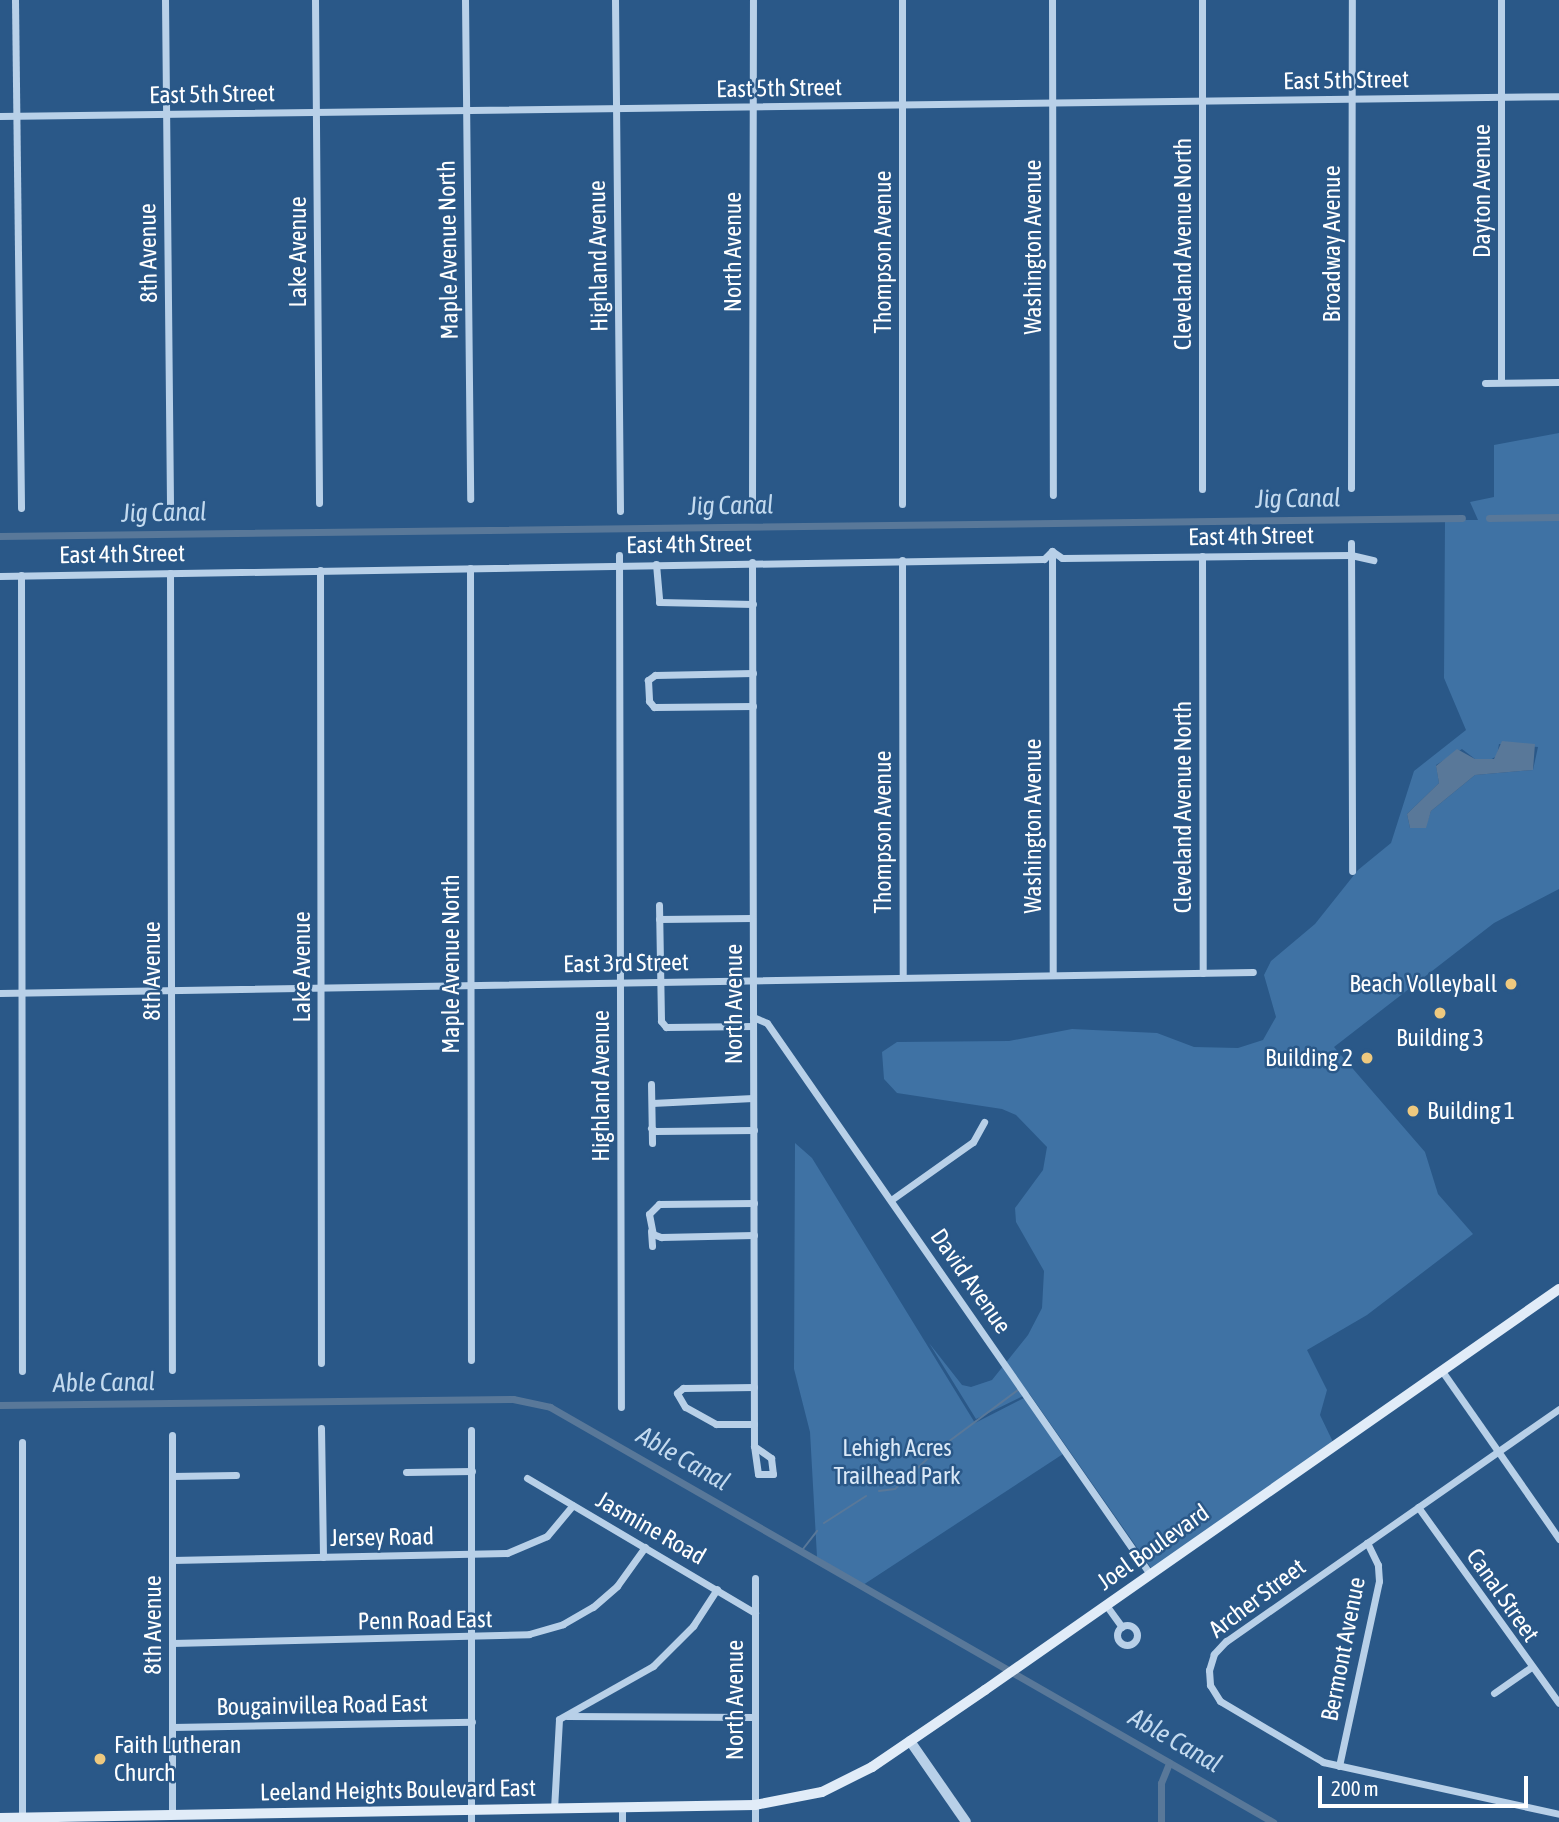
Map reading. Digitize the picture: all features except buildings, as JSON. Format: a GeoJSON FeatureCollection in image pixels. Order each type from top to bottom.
{"type":"FeatureCollection","features":[{"type":"Feature","properties":{"kind":"main road","name":"Joel Boulevard"},"geometry":{"type":"LineString","coordinates":[[755,1805],[822,1792],[862,1773],[1000,1680],[1559,1289]]}},
{"type":"Feature","properties":{"kind":"main road","name":"Leeland Heights Boulevard East"},"geometry":{"type":"LineString","coordinates":[[0,1818],[22,1820],[172,1815],[260,1818],[471,1816],[554,1808],[755,1805]]}},
{"type":"Feature","properties":{"kind":"street"},"geometry":{"type":"LineString","coordinates":[[16,0],[21,508]]}},
{"type":"Feature","properties":{"kind":"street","name":"8th Avenue"},"geometry":{"type":"LineString","coordinates":[[165,0],[170,506]]}},
{"type":"Feature","properties":{"kind":"street","name":"Lake Avenue"},"geometry":{"type":"LineString","coordinates":[[315,0],[320,503]]}},
{"type":"Feature","properties":{"kind":"street","name":"Maple Avenue North"},"geometry":{"type":"LineString","coordinates":[[465,0],[470,499]]}},
{"type":"Feature","properties":{"kind":"street","name":"Highland Avenue"},"geometry":{"type":"LineString","coordinates":[[615,0],[620,511]]}},
{"type":"Feature","properties":{"kind":"street","name":"North Avenue"},"geometry":{"type":"LineString","coordinates":[[752,0],[752,504]]}},
{"type":"Feature","properties":{"kind":"street","name":"Thompson Avenue"},"geometry":{"type":"LineString","coordinates":[[902,0],[902,504]]}},
{"type":"Feature","properties":{"kind":"street","name":"Washington Avenue"},"geometry":{"type":"LineString","coordinates":[[1052,0],[1053,495]]}},
{"type":"Feature","properties":{"kind":"street","name":"Cleveland Avenue North"},"geometry":{"type":"LineString","coordinates":[[1202,0],[1202,489]]}},
{"type":"Feature","properties":{"kind":"street","name":"Broadway Avenue"},"geometry":{"type":"LineString","coordinates":[[1351,488],[1352,0]]}},
{"type":"Feature","properties":{"kind":"street","name":"Dayton Avenue"},"geometry":{"type":"LineString","coordinates":[[1501,0],[1501,382]]}},
{"type":"Feature","properties":{"kind":"street","name":"East 5th Street"},"geometry":{"type":"LineString","coordinates":[[0,116],[1559,96]]}},
{"type":"Feature","properties":{"kind":"street"},"geometry":{"type":"LineString","coordinates":[[1485,383],[1559,382]]}},
{"type":"Feature","properties":{"kind":"street"},"geometry":{"type":"LineString","coordinates":[[1351,543],[1352,871]]}},
{"type":"Feature","properties":{"kind":"street","name":"Washington Avenue"},"geometry":{"type":"LineString","coordinates":[[1052,551],[1053,974]]}},
{"type":"Feature","properties":{"kind":"street","name":"East 4th Street"},"geometry":{"type":"LineString","coordinates":[[0,576],[1044,559],[1052,551],[1062,558],[1351,555],[1373,561]]}},
{"type":"Feature","properties":{"kind":"street","name":"Highland Avenue"},"geometry":{"type":"LineString","coordinates":[[619,555],[621,1407]]}},
{"type":"Feature","properties":{"kind":"street","name":"Cleveland Avenue North"},"geometry":{"type":"LineString","coordinates":[[1202,556],[1203,973]]}},
{"type":"Feature","properties":{"kind":"street","name":"Thompson Avenue"},"geometry":{"type":"LineString","coordinates":[[902,560],[903,977]]}},
{"type":"Feature","properties":{"kind":"street","name":"North Avenue"},"geometry":{"type":"LineString","coordinates":[[752,562],[754,1446]]}},
{"type":"Feature","properties":{"kind":"street"},"geometry":{"type":"LineString","coordinates":[[656,564],[659,602],[752,604]]}},
{"type":"Feature","properties":{"kind":"street","name":"Maple Avenue North"},"geometry":{"type":"LineString","coordinates":[[470,568],[471,1360]]}},
{"type":"Feature","properties":{"kind":"street","name":"Lake Avenue"},"geometry":{"type":"LineString","coordinates":[[320,570],[321,1363]]}},
{"type":"Feature","properties":{"kind":"street","name":"8th Avenue"},"geometry":{"type":"LineString","coordinates":[[170,573],[172,1370]]}},
{"type":"Feature","properties":{"kind":"street"},"geometry":{"type":"LineString","coordinates":[[21,575],[22,1371]]}},
{"type":"Feature","properties":{"kind":"street"},"geometry":{"type":"LineString","coordinates":[[753,673],[655,675],[648,680],[649,701],[654,707],[753,706]]}},
{"type":"Feature","properties":{"kind":"street"},"geometry":{"type":"LineString","coordinates":[[659,905],[661,1021],[666,1027],[753,1026]]}},
{"type":"Feature","properties":{"kind":"street"},"geometry":{"type":"LineString","coordinates":[[659,919],[752,918]]}},
{"type":"Feature","properties":{"kind":"street","name":"East 3rd Street"},"geometry":{"type":"LineString","coordinates":[[0,993],[1253,972]]}},
{"type":"Feature","properties":{"kind":"street","name":"David Avenue"},"geometry":{"type":"LineString","coordinates":[[753,1017],[767,1023],[1150,1574]]}},
{"type":"Feature","properties":{"kind":"street"},"geometry":{"type":"LineString","coordinates":[[651,1084],[652,1143]]}},
{"type":"Feature","properties":{"kind":"street"},"geometry":{"type":"LineString","coordinates":[[652,1103],[753,1098]]}},
{"type":"Feature","properties":{"kind":"street"},"geometry":{"type":"LineString","coordinates":[[891,1200],[973,1142],[984,1122]]}},
{"type":"Feature","properties":{"kind":"street"},"geometry":{"type":"LineString","coordinates":[[651,1128],[655,1131],[754,1130]]}},
{"type":"Feature","properties":{"kind":"street"},"geometry":{"type":"LineString","coordinates":[[652,1246],[649,1214],[659,1204],[754,1203]]}},
{"type":"Feature","properties":{"kind":"street"},"geometry":{"type":"LineString","coordinates":[[651,1230],[661,1237],[754,1235]]}},
{"type":"Feature","properties":{"kind":"street"},"geometry":{"type":"LineString","coordinates":[[1442,1371],[1559,1539]]}},
{"type":"Feature","properties":{"kind":"street"},"geometry":{"type":"LineString","coordinates":[[754,1387],[683,1388],[677,1393],[685,1407],[716,1424],[754,1424]]}},
{"type":"Feature","properties":{"kind":"street","name":"Archer Street"},"geometry":{"type":"LineString","coordinates":[[1559,1409],[1226,1641],[1214,1654],[1209,1670],[1210,1685],[1220,1701],[1314,1758],[1339,1766],[1559,1814]]}},
{"type":"Feature","properties":{"kind":"street"},"geometry":{"type":"LineString","coordinates":[[321,1428],[323,1557]]}},
{"type":"Feature","properties":{"kind":"street"},"geometry":{"type":"LineString","coordinates":[[471,1430],[471,1816]]}},
{"type":"Feature","properties":{"kind":"street","name":"8th Avenue"},"geometry":{"type":"LineString","coordinates":[[172,1434],[172,1815]]}},
{"type":"Feature","properties":{"kind":"street"},"geometry":{"type":"LineString","coordinates":[[22,1442],[22,1820]]}},
{"type":"Feature","properties":{"kind":"street"},"geometry":{"type":"LineString","coordinates":[[407,1472],[472,1471]]}},
{"type":"Feature","properties":{"kind":"street"},"geometry":{"type":"LineString","coordinates":[[172,1476],[236,1475]]}},
{"type":"Feature","properties":{"kind":"street","name":"Jasmine Road"},"geometry":{"type":"LineString","coordinates":[[527,1478],[755,1613]]}},
{"type":"Feature","properties":{"kind":"street","name":"Jersey Road"},"geometry":{"type":"LineString","coordinates":[[172,1560],[507,1553],[534,1545],[553,1531],[573,1505]]}},
{"type":"Feature","properties":{"kind":"street","name":"Canal Street"},"geometry":{"type":"LineString","coordinates":[[1418,1507],[1530,1668],[1559,1703]]}},
{"type":"Feature","properties":{"kind":"street","name":"Bermont Avenue"},"geometry":{"type":"LineString","coordinates":[[1339,1766],[1379,1581],[1378,1565],[1367,1542]]}},
{"type":"Feature","properties":{"kind":"street","name":"Penn Road East"},"geometry":{"type":"LineString","coordinates":[[172,1643],[472,1638],[529,1634],[574,1618],[617,1586],[645,1547]]}},
{"type":"Feature","properties":{"kind":"street","name":"North Avenue"},"geometry":{"type":"LineString","coordinates":[[755,1578],[755,1822]]}},
{"type":"Feature","properties":{"kind":"street"},"geometry":{"type":"LineString","coordinates":[[554,1808],[556,1726],[566,1716],[625,1686],[660,1660],[693,1626],[718,1589]]}},
{"type":"Feature","properties":{"kind":"street"},"geometry":{"type":"LineString","coordinates":[[1106,1605],[1122,1627]]}},
{"type":"Feature","properties":{"kind":"street"},"geometry":{"type":"LineString","coordinates":[[1494,1693],[1530,1668]]}},
{"type":"Feature","properties":{"kind":"street"},"geometry":{"type":"LineString","coordinates":[[566,1716],[755,1717]]}},
{"type":"Feature","properties":{"kind":"street","name":"Bougainvillea Road East"},"geometry":{"type":"LineString","coordinates":[[172,1727],[472,1722]]}},
{"type":"Feature","properties":{"kind":"street"},"geometry":{"type":"LineString","coordinates":[[910,1741],[965,1822]]}},
{"type":"Feature","properties":{"kind":"street"},"geometry":{"type":"LineString","coordinates":[[622,1807],[622,1822]]}},
{"type":"Feature","properties":{"kind":"green space"},"geometry":{"type":"Polygon","coordinates":[[[1559,433],[1559,889],[1494,923],[1334,1047],[1425,1152],[1438,1194],[1473,1234],[1367,1315],[1307,1350],[1327,1390],[1320,1415],[1333,1442],[1152,1569],[1029,1393],[976,1419],[929,1343],[962,1385],[971,1387],[992,1380],[1028,1335],[1042,1308],[1044,1271],[1016,1222],[1015,1208],[1043,1170],[1047,1147],[1016,1115],[1002,1109],[897,1093],[884,1079],[882,1052],[897,1042],[1009,1041],[1072,1029],[1157,1033],[1194,1047],[1238,1048],[1263,1040],[1276,1017],[1264,975],[1271,961],[1315,924],[1358,870],[1391,843],[1414,771],[1466,730],[1444,678],[1445,520],[1478,520],[1470,502],[1494,497],[1494,445],[1559,433]],[[1499,744],[1497,756],[1488,761],[1475,759],[1462,749],[1436,765],[1439,783],[1407,814],[1410,828],[1425,828],[1431,811],[1475,775],[1533,770],[1538,747],[1499,744]]]}},
{"type":"Feature","properties":{"kind":"green space","name":"Lehigh Acres Trailhead Park"},"geometry":{"type":"Polygon","coordinates":[[[795,1143],[812,1158],[975,1423],[1028,1396],[1063,1454],[863,1585],[817,1557],[810,1432],[794,1369],[795,1143]]]}},
{"type":"Feature","properties":{"kind":"shaded area"},"geometry":{"type":"Polygon","coordinates":[[[1502,741],[1535,744],[1533,770],[1475,775],[1431,811],[1426,828],[1410,828],[1407,814],[1439,783],[1436,766],[1457,749],[1475,759],[1494,759],[1502,741]]]}},
{"type":"Feature","properties":{"kind":"waterway","name":"Jig Canal"},"geometry":{"type":"LineString","coordinates":[[1489,518],[1559,517]]}},
{"type":"Feature","properties":{"kind":"waterway","name":"Jig Canal"},"geometry":{"type":"LineString","coordinates":[[0,536],[1462,518]]}},
{"type":"Feature","properties":{"kind":"waterway"},"geometry":{"type":"LineString","coordinates":[[944,1445],[1018,1390]]}},
{"type":"Feature","properties":{"kind":"waterway","name":"Able Canal"},"geometry":{"type":"LineString","coordinates":[[0,1405],[513,1399],[550,1407],[1273,1822]]}},
{"type":"Feature","properties":{"kind":"waterway"},"geometry":{"type":"LineString","coordinates":[[879,1491],[895,1489],[938,1449]]}},
{"type":"Feature","properties":{"kind":"waterway"},"geometry":{"type":"LineString","coordinates":[[824,1523],[866,1496]]}},
{"type":"Feature","properties":{"kind":"waterway"},"geometry":{"type":"LineString","coordinates":[[803,1549],[817,1531]]}},
{"type":"Feature","properties":{"kind":"waterway"},"geometry":{"type":"LineString","coordinates":[[1161,1822],[1161,1783],[1169,1763]]}},
{"type":"Feature","properties":{"kind":"place","name":"Beach Volleyball"},"geometry":{"type":"Point","coordinates":[1511,984]}},
{"type":"Feature","properties":{"kind":"place","name":"Building 3"},"geometry":{"type":"Point","coordinates":[1440,1013]}},
{"type":"Feature","properties":{"kind":"place","name":"Building 2"},"geometry":{"type":"Point","coordinates":[1367,1058]}},
{"type":"Feature","properties":{"kind":"place","name":"Building 1"},"geometry":{"type":"Point","coordinates":[1413,1111]}},
{"type":"Feature","properties":{"kind":"place","name":"Faith Lutheran Church"},"geometry":{"type":"Point","coordinates":[100,1759]}}]}
